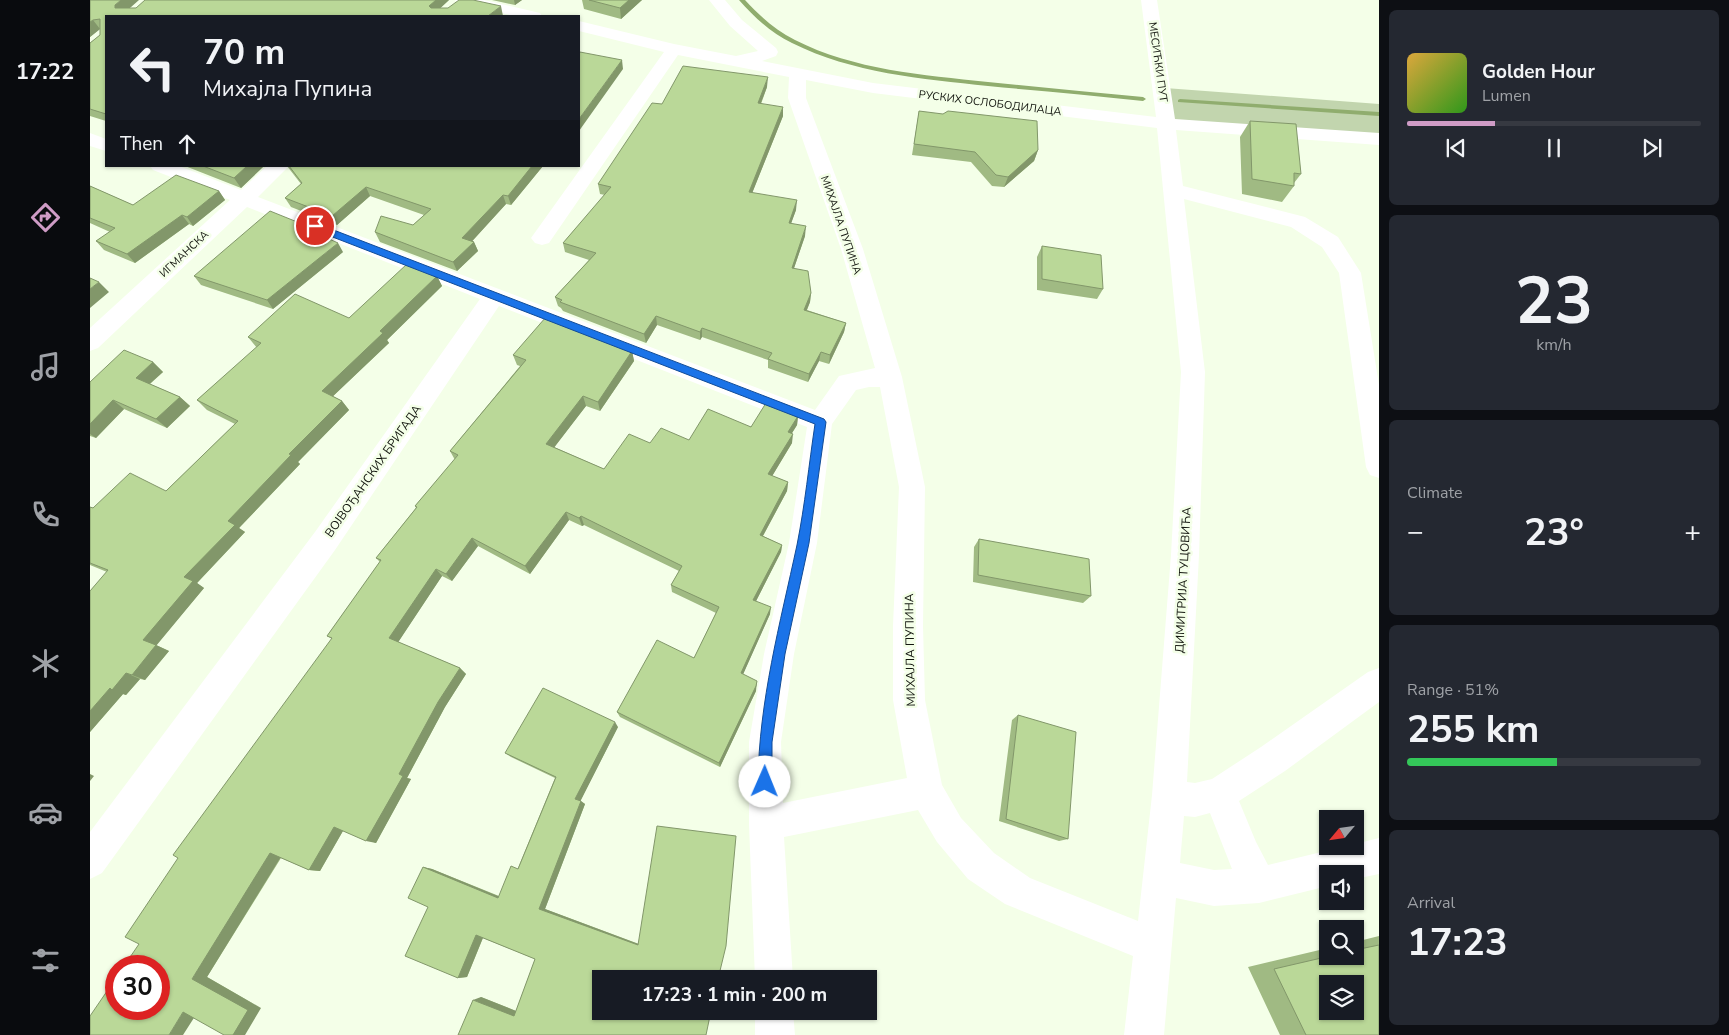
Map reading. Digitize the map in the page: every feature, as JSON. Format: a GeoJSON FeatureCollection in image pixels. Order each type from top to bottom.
{"type":"FeatureCollection","features":[{"type":"Feature","properties":{"kind":"street"},"geometry":{"type":"LineString","coordinates":[[717,0],[730,29],[770,52]]}},
{"type":"Feature","properties":{"kind":"street","name":"МЕСИЋКИ ПУТ"},"geometry":{"type":"LineString","coordinates":[[1149,0],[1166,124]]}},
{"type":"Feature","properties":{"kind":"street"},"geometry":{"type":"LineString","coordinates":[[457,4],[528,15]]}},
{"type":"Feature","properties":{"kind":"street","name":"РУСКИХ ОСЛОБОДИЛАЦА"},"geometry":{"type":"LineString","coordinates":[[580,26],[674,49],[873,88],[1166,124],[1379,139]]}},
{"type":"Feature","properties":{"kind":"street","name":"РУСКИХ ОСЛОБОДИЛАЦА"},"geometry":{"type":"LineString","coordinates":[[644,41],[710,40],[770,52],[806,74]]}},
{"type":"Feature","properties":{"kind":"street"},"geometry":{"type":"LineString","coordinates":[[542,238],[674,49]]}},
{"type":"Feature","properties":{"kind":"street","name":"РУСКИХ ОСЛОБОДИЛАЦА"},"geometry":{"type":"LineString","coordinates":[[736,60],[754,58],[770,52]]}},
{"type":"Feature","properties":{"kind":"street","name":"МИХАЈЛА ПУПИНА"},"geometry":{"type":"LineString","coordinates":[[806,74],[797,98],[852,249],[890,377],[912,488],[908,626],[909,700],[926,791],[949,830],[981,866],[1000,880],[1018,891],[1152,945]]}},
{"type":"Feature","properties":{"kind":"street","name":"ДИМИТРИЈА ТУЦОВИЋА"},"geometry":{"type":"LineString","coordinates":[[1144,1035],[1169,795],[1185,555],[1193,372],[1166,124]]}},
{"type":"Feature","properties":{"kind":"street"},"geometry":{"type":"LineString","coordinates":[[90,139],[105,145]]}},
{"type":"Feature","properties":{"kind":"street"},"geometry":{"type":"LineString","coordinates":[[163,167],[820,422]]}},
{"type":"Feature","properties":{"kind":"street","name":"ИГМАНСКА"},"geometry":{"type":"LineString","coordinates":[[90,342],[278,167]]}},
{"type":"Feature","properties":{"kind":"street"},"geometry":{"type":"LineString","coordinates":[[1173,190],[1298,222],[1330,242],[1350,272],[1379,467]]}},
{"type":"Feature","properties":{"kind":"street","name":"ВОЈВОЂАНСКИХ БРИГАДА"},"geometry":{"type":"LineString","coordinates":[[90,861],[325,541],[494,296]]}},
{"type":"Feature","properties":{"kind":"street"},"geometry":{"type":"LineString","coordinates":[[774,970],[766,824],[765,742],[778,654],[803,543],[820,422],[848,383],[869,378],[890,377]]}},
{"type":"Feature","properties":{"kind":"street"},"geometry":{"type":"LineString","coordinates":[[1169,795],[1180,799],[1195,800],[1218,794],[1273,759],[1379,684]]}},
{"type":"Feature","properties":{"kind":"street"},"geometry":{"type":"LineString","coordinates":[[766,824],[926,791]]}},
{"type":"Feature","properties":{"kind":"street"},"geometry":{"type":"LineString","coordinates":[[1218,794],[1239,846],[1259,885]]}},
{"type":"Feature","properties":{"kind":"street"},"geometry":{"type":"LineString","coordinates":[[1159,877],[1214,888],[1259,885],[1379,856]]}},
{"type":"Feature","properties":{"kind":"street"},"geometry":{"type":"LineString","coordinates":[[774,1020],[775,1035]]}},
{"type":"Feature","properties":{"kind":"green space"},"geometry":{"type":"Polygon","coordinates":[[[1165,88],[1379,104],[1379,137],[1172,122],[1165,88]]]}},
{"type":"Feature","properties":{"kind":"building"},"geometry":{"type":"Polygon","coordinates":[[[90,0],[121,0],[115,5],[115,8],[136,8],[145,0],[436,0],[429,6],[431,8],[448,8],[459,0],[473,0],[501,6],[489,15],[105,15],[105,114],[90,109],[90,43],[100,35],[100,19],[90,22],[90,0]]]}},
{"type":"Feature","properties":{"kind":"building"},"geometry":{"type":"Polygon","coordinates":[[[589,0],[629,0],[620,8],[589,0]]]}},
{"type":"Feature","properties":{"kind":"building"},"geometry":{"type":"Polygon","coordinates":[[[580,52],[622,60],[580,118],[580,52]]]}},
{"type":"Feature","properties":{"kind":"building"},"geometry":{"type":"Polygon","coordinates":[[[683,66],[768,77],[758,103],[783,107],[749,192],[797,200],[789,223],[806,226],[792,268],[808,271],[811,293],[804,310],[846,323],[830,355],[821,352],[809,374],[768,359],[772,353],[702,328],[700,332],[656,316],[644,334],[560,302],[562,300],[555,297],[596,253],[563,243],[611,187],[598,184],[652,103],[662,104],[683,66]]]}},
{"type":"Feature","properties":{"kind":"building"},"geometry":{"type":"Polygon","coordinates":[[[919,111],[943,114],[948,111],[1037,121],[1038,150],[1008,177],[996,175],[975,152],[914,144],[919,111]]]}},
{"type":"Feature","properties":{"kind":"building"},"geometry":{"type":"Polygon","coordinates":[[[1250,121],[1296,124],[1301,174],[1294,173],[1294,186],[1252,179],[1250,121]]]}},
{"type":"Feature","properties":{"kind":"building"},"geometry":{"type":"Polygon","coordinates":[[[206,167],[246,167],[234,178],[206,167]]]}},
{"type":"Feature","properties":{"kind":"building"},"geometry":{"type":"Polygon","coordinates":[[[290,167],[531,167],[508,196],[503,195],[462,238],[474,242],[453,262],[375,232],[381,216],[413,225],[431,209],[366,187],[332,216],[285,198],[302,183],[290,167]]]}},
{"type":"Feature","properties":{"kind":"building"},"geometry":{"type":"Polygon","coordinates":[[[176,175],[219,191],[187,217],[182,215],[127,254],[96,241],[115,228],[90,218],[90,186],[133,205],[176,175]]]}},
{"type":"Feature","properties":{"kind":"building"},"geometry":{"type":"Polygon","coordinates":[[[270,211],[317,230],[314,232],[338,243],[267,300],[194,276],[270,211]]]}},
{"type":"Feature","properties":{"kind":"building"},"geometry":{"type":"Polygon","coordinates":[[[1042,246],[1101,255],[1103,289],[1042,279],[1042,246]]]}},
{"type":"Feature","properties":{"kind":"building"},"geometry":{"type":"Polygon","coordinates":[[[407,264],[437,276],[380,331],[383,333],[322,391],[342,401],[289,454],[291,455],[228,521],[235,525],[184,577],[193,581],[143,640],[156,645],[132,675],[126,673],[112,690],[110,688],[90,711],[90,591],[108,570],[90,563],[90,507],[93,508],[130,473],[166,491],[238,421],[197,400],[261,343],[248,337],[295,294],[349,318],[407,264]]]}},
{"type":"Feature","properties":{"kind":"building"},"geometry":{"type":"Polygon","coordinates":[[[90,278],[99,282],[90,289],[90,278]]]}},
{"type":"Feature","properties":{"kind":"building"},"geometry":{"type":"Polygon","coordinates":[[[546,317],[632,351],[598,402],[583,396],[546,444],[604,469],[629,434],[650,443],[661,428],[689,440],[708,409],[751,427],[766,403],[798,416],[788,432],[793,434],[768,474],[788,482],[760,535],[782,545],[753,600],[771,607],[741,673],[757,681],[756,686],[719,763],[617,712],[657,640],[694,658],[719,607],[671,585],[682,566],[581,516],[579,518],[566,512],[525,566],[472,538],[446,574],[436,569],[389,638],[460,668],[438,702],[399,774],[403,776],[366,841],[334,827],[309,870],[270,853],[192,979],[248,1010],[233,1035],[224,1035],[183,1012],[169,1035],[90,1035],[90,1016],[105,994],[105,1020],[170,1020],[170,955],[132,955],[139,944],[125,937],[178,858],[173,855],[332,638],[327,636],[381,560],[376,558],[417,507],[415,506],[458,455],[450,451],[526,360],[513,355],[546,317]]]}},
{"type":"Feature","properties":{"kind":"building"},"geometry":{"type":"Polygon","coordinates":[[[124,350],[153,362],[136,378],[180,397],[156,419],[113,400],[90,424],[90,382],[124,350]]]}},
{"type":"Feature","properties":{"kind":"building"},"geometry":{"type":"Polygon","coordinates":[[[979,539],[1089,559],[1091,596],[978,575],[979,539]]]}},
{"type":"Feature","properties":{"kind":"building"},"geometry":{"type":"Polygon","coordinates":[[[543,688],[615,722],[575,799],[581,801],[539,909],[638,945],[657,826],[736,836],[726,946],[720,970],[592,970],[592,1020],[709,1020],[706,1035],[458,1035],[473,1000],[514,1016],[535,959],[476,935],[458,978],[405,956],[428,907],[408,898],[423,867],[498,898],[511,866],[518,869],[556,777],[505,753],[543,688]]]}},
{"type":"Feature","properties":{"kind":"building"},"geometry":{"type":"Polygon","coordinates":[[[1018,715],[1076,732],[1068,839],[1006,819],[1018,715]]]}},
{"type":"Feature","properties":{"kind":"building"},"geometry":{"type":"Polygon","coordinates":[[[1379,945],[1379,1035],[1306,1035],[1274,969],[1319,959],[1319,965],[1364,965],[1364,948],[1379,945]]]}},
{"type":"Feature","properties":{"kind":"waterway"},"geometry":{"type":"LineString","coordinates":[[742,0],[764,23],[792,41],[825,55],[862,65],[936,78],[1143,99]]}},
{"type":"Feature","properties":{"kind":"waterway"},"geometry":{"type":"LineString","coordinates":[[1180,101],[1379,114]]}},
{"type":"Feature","properties":{"kind":"route"},"geometry":{"type":"LineString","coordinates":[[315,226],[820,422],[803,543],[778,654],[765,742],[765,782]]}}]}
